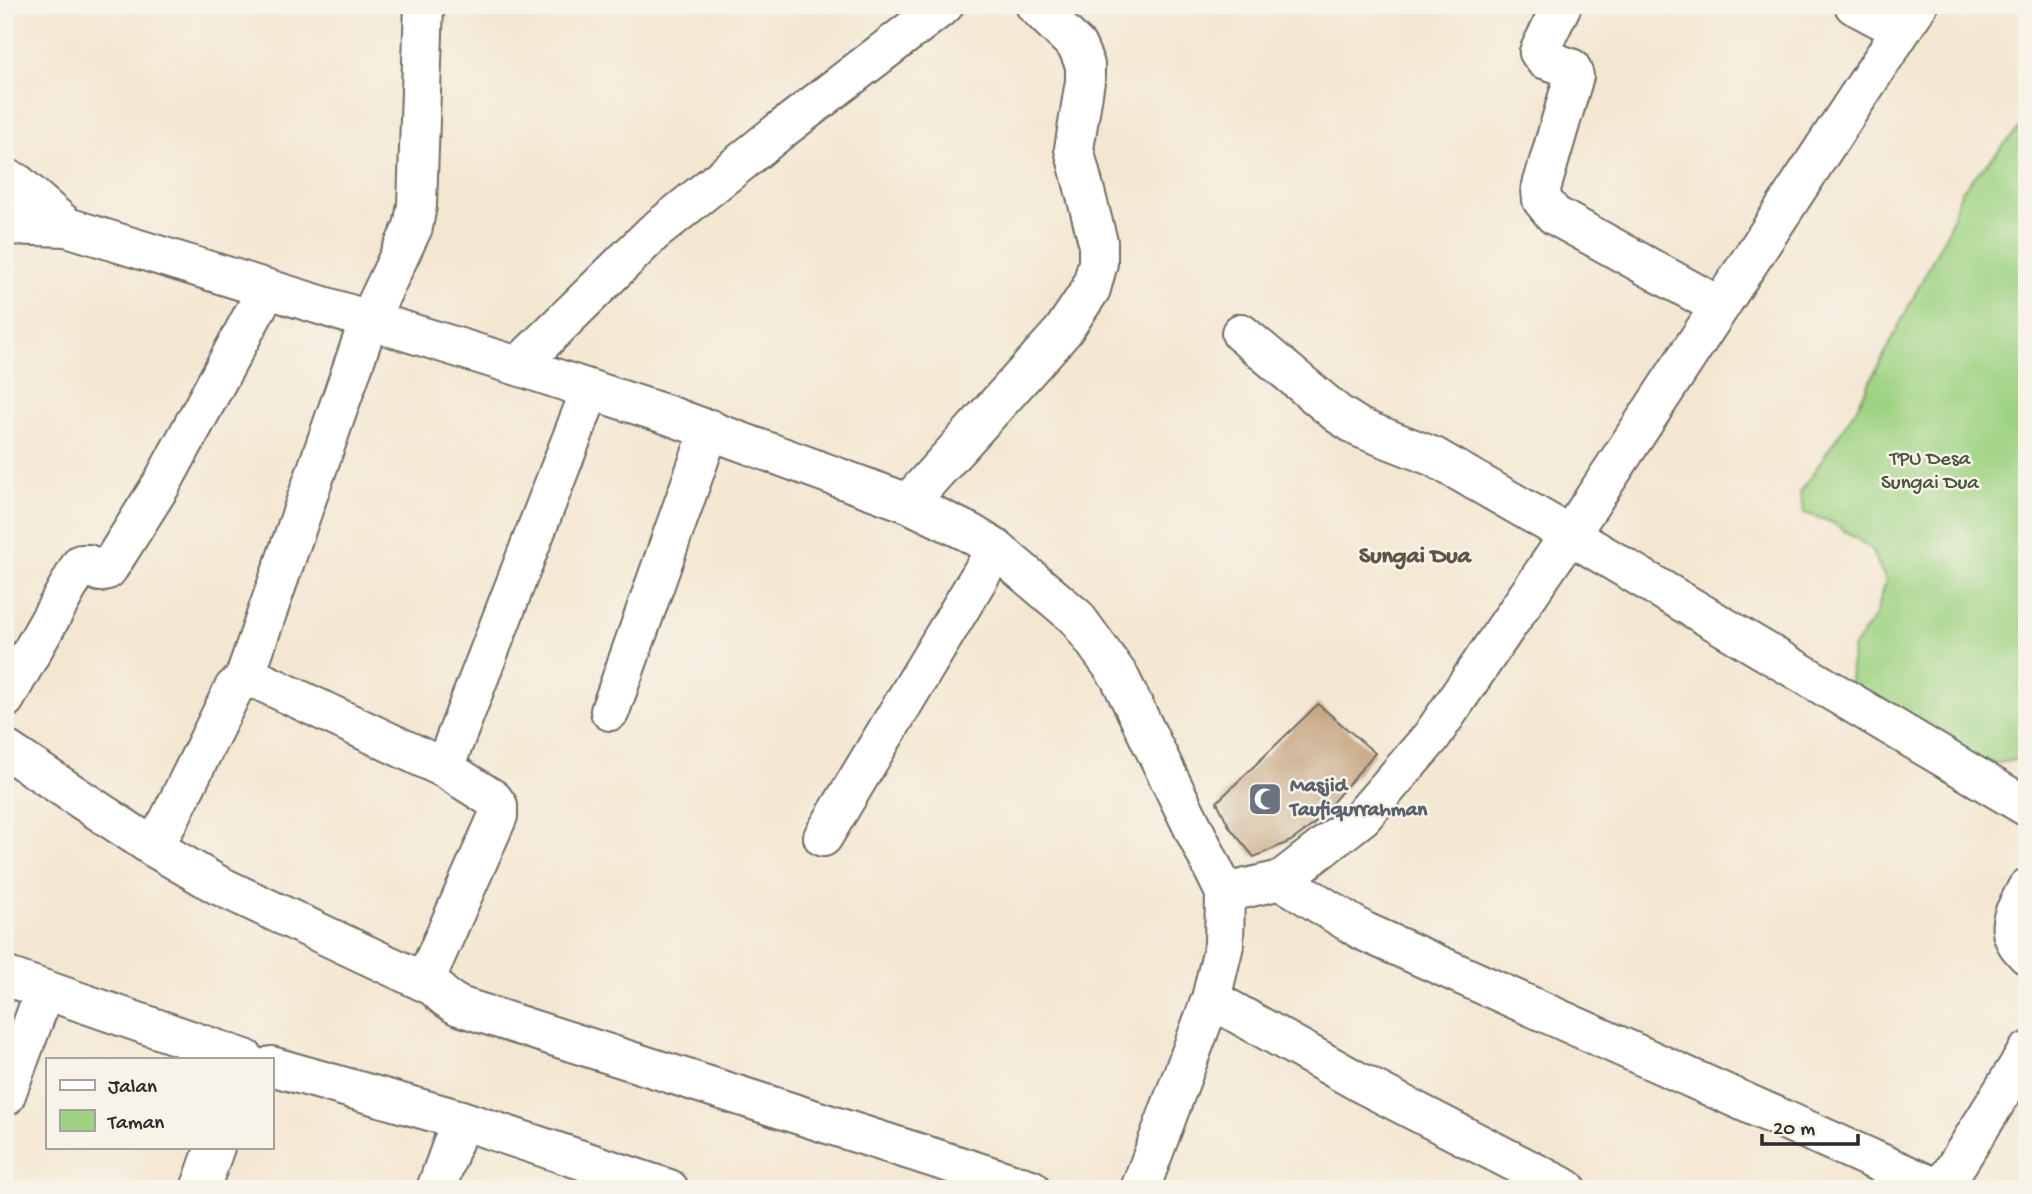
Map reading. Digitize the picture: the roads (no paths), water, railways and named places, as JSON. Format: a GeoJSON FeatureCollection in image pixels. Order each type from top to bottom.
{"type":"FeatureCollection","features":[{"type":"Feature","properties":{"kind":"street"},"geometry":{"type":"LineString","coordinates":[[153,847],[169,820],[228,698],[244,679],[369,320],[413,227],[417,205],[424,5]]}},
{"type":"Feature","properties":{"kind":"street"},"geometry":{"type":"LineString","coordinates":[[518,366],[653,233],[781,130],[944,5]]}},
{"type":"Feature","properties":{"kind":"street"},"geometry":{"type":"LineString","coordinates":[[908,503],[1063,331],[1091,289],[1098,263],[1098,242],[1074,149],[1085,65],[1077,47],[1035,5]]}},
{"type":"Feature","properties":{"kind":"street"},"geometry":{"type":"LineString","coordinates":[[1562,5],[1539,52],[1544,58],[1571,68],[1574,76],[1541,189],[1542,200],[1554,215],[1719,306]]}},
{"type":"Feature","properties":{"kind":"street"},"geometry":{"type":"LineString","coordinates":[[1225,893],[1280,880],[1362,817],[1431,737],[1587,509],[1909,18],[1854,5]]}},
{"type":"Feature","properties":{"kind":"street"},"geometry":{"type":"LineString","coordinates":[[5,178],[17,183],[68,227]]}},
{"type":"Feature","properties":{"kind":"street"},"geometry":{"type":"LineString","coordinates":[[5,225],[68,227],[518,366],[709,429],[908,503],[970,533],[996,549],[1076,617],[1119,676],[1225,893],[1224,945],[1211,999],[1140,1189]]}},
{"type":"Feature","properties":{"kind":"street"},"geometry":{"type":"LineString","coordinates":[[5,699],[81,564],[88,564],[100,572],[107,570],[162,485],[267,289]]}},
{"type":"Feature","properties":{"kind":"street"},"geometry":{"type":"LineString","coordinates":[[1241,334],[1338,414],[1360,428],[1434,457],[2027,807]]}},
{"type":"Feature","properties":{"kind":"street"},"geometry":{"type":"LineString","coordinates":[[444,768],[590,391]]}},
{"type":"Feature","properties":{"kind":"street"},"geometry":{"type":"LineString","coordinates":[[610,711],[709,429]]}},
{"type":"Feature","properties":{"kind":"street"},"geometry":{"type":"LineString","coordinates":[[824,837],[996,549]]}},
{"type":"Feature","properties":{"kind":"street"},"geometry":{"type":"LineString","coordinates":[[244,679],[260,681],[444,768],[493,799],[498,806],[498,816],[430,975],[435,987],[446,999],[458,1006],[1031,1189]]}},
{"type":"Feature","properties":{"kind":"street"},"geometry":{"type":"LineString","coordinates":[[5,749],[153,847],[218,885],[435,987]]}},
{"type":"Feature","properties":{"kind":"street"},"geometry":{"type":"LineString","coordinates":[[1280,880],[1363,931],[1924,1186],[1941,1185],[1949,1177],[2027,1052]]}},
{"type":"Feature","properties":{"kind":"street"},"geometry":{"type":"LineString","coordinates":[[2027,888],[2010,921],[2013,937],[2027,954]]}},
{"type":"Feature","properties":{"kind":"street"},"geometry":{"type":"LineString","coordinates":[[5,976],[242,1058]]}},
{"type":"Feature","properties":{"kind":"street"},"geometry":{"type":"LineString","coordinates":[[5,1097],[45,990]]}},
{"type":"Feature","properties":{"kind":"street"},"geometry":{"type":"LineString","coordinates":[[1211,999],[1359,1082],[1567,1189]]}},
{"type":"Feature","properties":{"kind":"street"},"geometry":{"type":"LineString","coordinates":[[273,1067],[461,1120],[668,1189]]}},
{"type":"Feature","properties":{"kind":"street"},"geometry":{"type":"LineString","coordinates":[[436,1189],[461,1120]]}},
{"type":"Feature","properties":{"kind":"street"},"geometry":{"type":"LineString","coordinates":[[200,1189],[215,1148]]}},
{"type":"Feature","properties":{"kind":"place","name":"Masjid Taufiqurrahman"},"geometry":{"type":"Point","coordinates":[1265,799]}},
{"type":"Feature","properties":{"kind":"district","name":"Sungai Dua"},"geometry":{"type":"Point","coordinates":[1415,557]}},
{"type":"Feature","properties":{"kind":"park label","name":"TPU Desa Sungai Dua"},"geometry":{"type":"Point","coordinates":[1930,472]}}]}
